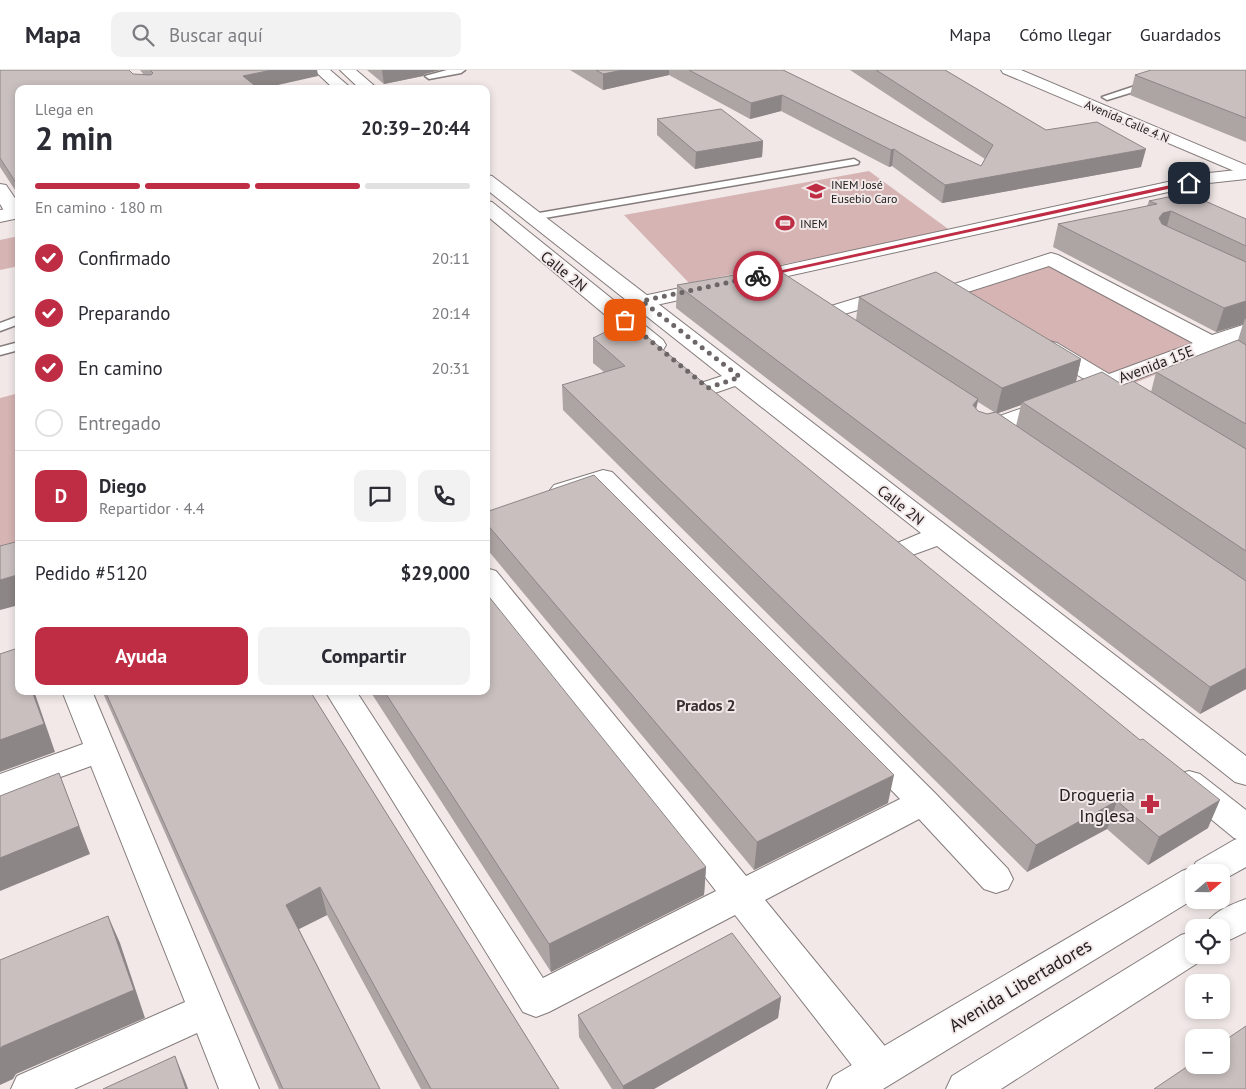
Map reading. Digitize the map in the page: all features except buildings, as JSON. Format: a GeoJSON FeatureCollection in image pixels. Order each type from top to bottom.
{"type":"FeatureCollection","features":[{"type":"Feature","properties":{"kind":"street"},"geometry":{"type":"LineString","coordinates":[[321,70],[339,85]]}},
{"type":"Feature","properties":{"kind":"street"},"geometry":{"type":"LineString","coordinates":[[347,70],[365,85]]}},
{"type":"Feature","properties":{"kind":"street","name":"Avenida Calle 4 N"},"geometry":{"type":"LineString","coordinates":[[1008,70],[1246,173]]}},
{"type":"Feature","properties":{"kind":"street","name":"Avenida Calle 4 N"},"geometry":{"type":"LineString","coordinates":[[1043,70],[1246,155]]}},
{"type":"Feature","properties":{"kind":"street"},"geometry":{"type":"LineString","coordinates":[[1082,102],[1105,96]]}},
{"type":"Feature","properties":{"kind":"street"},"geometry":{"type":"LineString","coordinates":[[611,309],[1209,178],[1246,173]]}},
{"type":"Feature","properties":{"kind":"street","name":"Calle 2N"},"geometry":{"type":"LineString","coordinates":[[490,183],[1246,773]]}},
{"type":"Feature","properties":{"kind":"street"},"geometry":{"type":"LineString","coordinates":[[0,190],[11,213]]}},
{"type":"Feature","properties":{"kind":"street","name":"Calle 2N"},"geometry":{"type":"LineString","coordinates":[[490,209],[671,358]]}},
{"type":"Feature","properties":{"kind":"street"},"geometry":{"type":"LineString","coordinates":[[977,306],[943,286],[1051,259],[1246,362]]}},
{"type":"Feature","properties":{"kind":"street"},"geometry":{"type":"LineString","coordinates":[[825,314],[907,289]]}},
{"type":"Feature","properties":{"kind":"street"},"geometry":{"type":"LineString","coordinates":[[805,300],[849,330]]}},
{"type":"Feature","properties":{"kind":"street","name":"Avenida 15E"},"geometry":{"type":"LineString","coordinates":[[988,428],[1065,400],[1106,382],[1174,359],[1211,342],[1246,330]]}},
{"type":"Feature","properties":{"kind":"street"},"geometry":{"type":"LineString","coordinates":[[1029,337],[1148,408]]}},
{"type":"Feature","properties":{"kind":"street"},"geometry":{"type":"LineString","coordinates":[[731,406],[701,382],[740,377]]}},
{"type":"Feature","properties":{"kind":"street"},"geometry":{"type":"LineString","coordinates":[[969,409],[988,428],[1018,442]]}},
{"type":"Feature","properties":{"kind":"street"},"geometry":{"type":"LineString","coordinates":[[540,498],[603,477],[923,802],[996,879]]}},
{"type":"Feature","properties":{"kind":"street"},"geometry":{"type":"LineString","coordinates":[[926,568],[896,543],[940,535]]}},
{"type":"Feature","properties":{"kind":"street"},"geometry":{"type":"LineString","coordinates":[[490,582],[879,1070]]}},
{"type":"Feature","properties":{"kind":"street"},"geometry":{"type":"LineString","coordinates":[[79,695],[239,1089]]}},
{"type":"Feature","properties":{"kind":"street"},"geometry":{"type":"LineString","coordinates":[[343,695],[536,1000],[923,802]]}},
{"type":"Feature","properties":{"kind":"street"},"geometry":{"type":"LineString","coordinates":[[0,787],[100,750]]}},
{"type":"Feature","properties":{"kind":"street"},"geometry":{"type":"LineString","coordinates":[[1170,767],[1246,829]]}},
{"type":"Feature","properties":{"kind":"street"},"geometry":{"type":"LineString","coordinates":[[1222,864],[1246,850]]}},
{"type":"Feature","properties":{"kind":"street","name":"Avenida Libertadores"},"geometry":{"type":"LineString","coordinates":[[847,1089],[1185,886]]}},
{"type":"Feature","properties":{"kind":"street"},"geometry":{"type":"LineString","coordinates":[[1230,924],[1246,914]]}},
{"type":"Feature","properties":{"kind":"street"},"geometry":{"type":"LineString","coordinates":[[966,1089],[1185,952]]}},
{"type":"Feature","properties":{"kind":"street"},"geometry":{"type":"LineString","coordinates":[[31,1089],[206,1010]]}},
{"type":"Feature","properties":{"kind":"lane"},"geometry":{"type":"LineString","coordinates":[[429,76],[460,70]]}},
{"type":"Feature","properties":{"kind":"lane"},"geometry":{"type":"LineString","coordinates":[[1105,96],[1158,82]]}},
{"type":"Feature","properties":{"kind":"lane"},"geometry":{"type":"LineString","coordinates":[[533,217],[854,162]]}},
{"type":"Feature","properties":{"kind":"lane"},"geometry":{"type":"LineString","coordinates":[[0,327],[15,321]]}},
{"type":"Feature","properties":{"kind":"lane"},"geometry":{"type":"LineString","coordinates":[[0,351],[15,347]]}},
{"type":"Feature","properties":{"kind":"shaded area","name":"INEM"},"geometry":{"type":"Polygon","coordinates":[[[869,171],[951,231],[689,283],[624,215],[869,171]]]}},
{"type":"Feature","properties":{"kind":"shaded area"},"geometry":{"type":"Polygon","coordinates":[[[15,237],[15,267],[0,270],[0,240],[15,237]]]}},
{"type":"Feature","properties":{"kind":"shaded area"},"geometry":{"type":"Polygon","coordinates":[[[1049,263],[1212,352],[1122,388],[959,290],[1049,263]]]}},
{"type":"Feature","properties":{"kind":"shaded area"},"geometry":{"type":"Polygon","coordinates":[[[15,394],[15,556],[0,561],[0,398],[15,394]]]}},
{"type":"Feature","properties":{"kind":"way so far"},"geometry":{"type":"LineString","coordinates":[[625,320],[708,388],[740,377],[642,301],[758,276]]}},
{"type":"Feature","properties":{"kind":"place","name":"INEM José Eusebio Caro"},"geometry":{"type":"Point","coordinates":[816,191]}},
{"type":"Feature","properties":{"kind":"place","name":"INEM"},"geometry":{"type":"Point","coordinates":[785,223]}},
{"type":"Feature","properties":{"kind":"place","name":"Drogueria Inglesa"},"geometry":{"type":"Point","coordinates":[1150,804]}},
{"type":"Feature","properties":{"kind":"district","name":"Prados 2"},"geometry":{"type":"Point","coordinates":[706,705]}},
{"type":"Feature","properties":{"kind":"route"},"geometry":{"type":"LineString","coordinates":[[758,276],[1189,183]]}}]}
